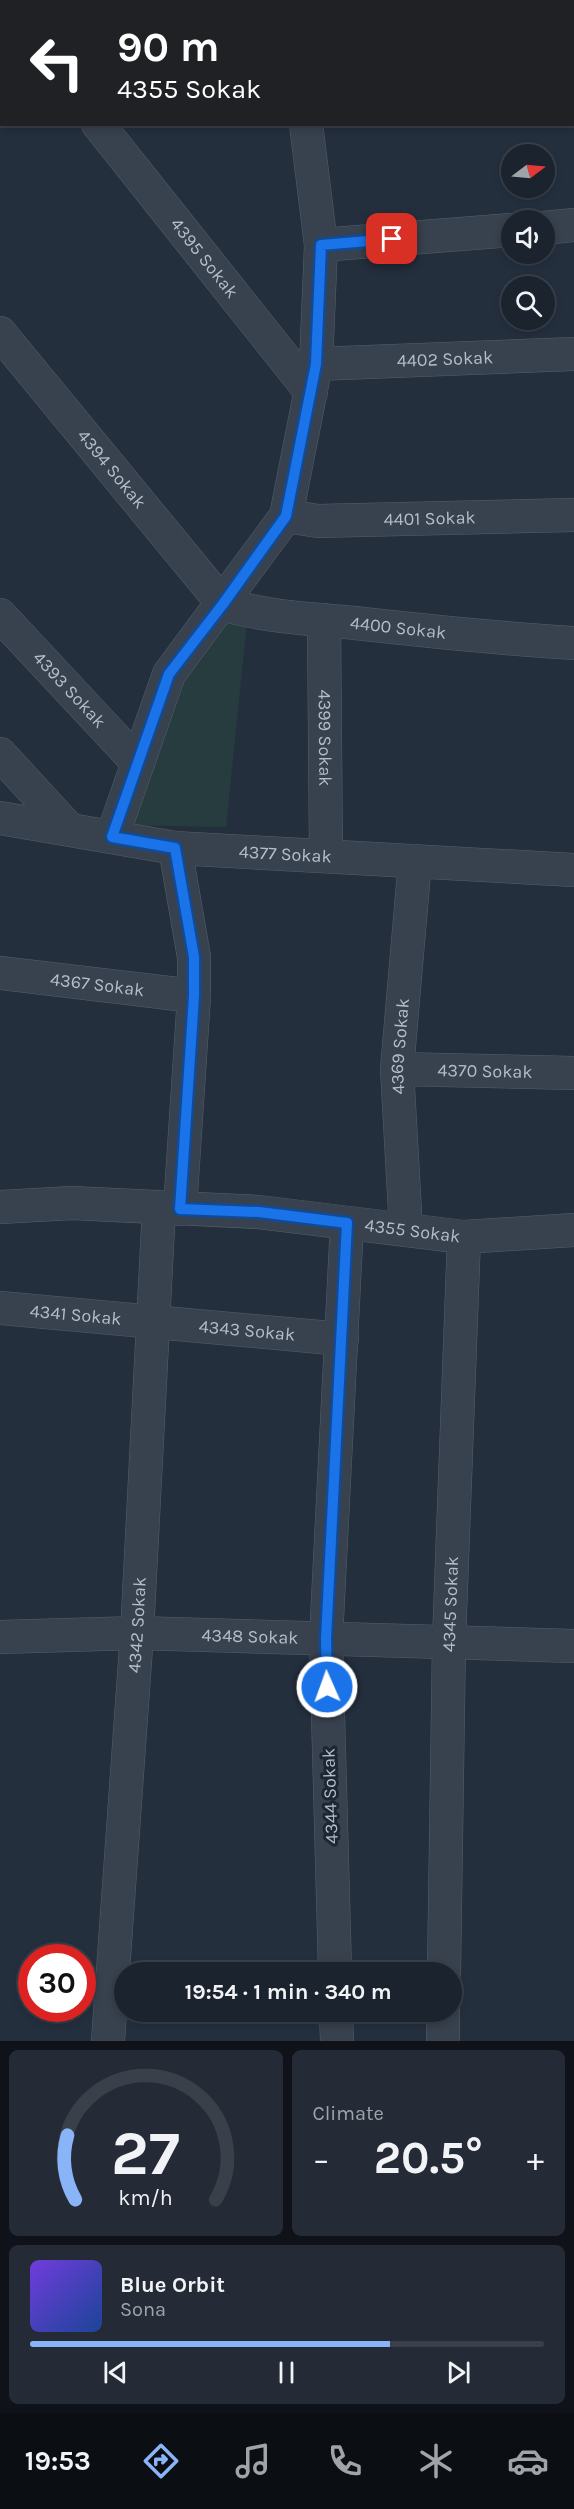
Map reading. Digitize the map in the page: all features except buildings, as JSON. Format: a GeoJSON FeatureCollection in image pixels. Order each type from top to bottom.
{"type":"FeatureCollection","features":[{"type":"Feature","properties":{"kind":"street","name":"4395 Sokak"},"geometry":{"type":"LineString","coordinates":[[100,126],[314,378]]}},
{"type":"Feature","properties":{"kind":"street"},"geometry":{"type":"LineString","coordinates":[[112,837],[169,674],[286,516],[314,378],[321,245],[306,126]]}},
{"type":"Feature","properties":{"kind":"street"},"geometry":{"type":"LineString","coordinates":[[555,227],[574,225]]}},
{"type":"Feature","properties":{"kind":"street"},"geometry":{"type":"LineString","coordinates":[[321,245],[501,231]]}},
{"type":"Feature","properties":{"kind":"street","name":"4394 Sokak"},"geometry":{"type":"LineString","coordinates":[[0,333],[223,604]]}},
{"type":"Feature","properties":{"kind":"street","name":"4402 Sokak"},"geometry":{"type":"LineString","coordinates":[[314,378],[574,354]]}},
{"type":"Feature","properties":{"kind":"street","name":"4401 Sokak"},"geometry":{"type":"LineString","coordinates":[[286,516],[318,521],[574,515]]}},
{"type":"Feature","properties":{"kind":"street","name":"4400 Sokak"},"geometry":{"type":"LineString","coordinates":[[223,604],[248,612],[507,640],[574,643]]}},
{"type":"Feature","properties":{"kind":"street","name":"4393 Sokak"},"geometry":{"type":"LineString","coordinates":[[0,615],[138,763]]}},
{"type":"Feature","properties":{"kind":"street","name":"4399 Sokak"},"geometry":{"type":"LineString","coordinates":[[324,620],[326,856]]}},
{"type":"Feature","properties":{"kind":"street"},"geometry":{"type":"LineString","coordinates":[[0,754],[69,830]]}},
{"type":"Feature","properties":{"kind":"street","name":"4377 Sokak"},"geometry":{"type":"LineString","coordinates":[[0,818],[175,848],[574,870]]}},
{"type":"Feature","properties":{"kind":"street","name":"4342 Sokak"},"geometry":{"type":"LineString","coordinates":[[108,2041],[136,1633],[153,1320],[169,1208],[194,996],[194,957],[175,848]]}},
{"type":"Feature","properties":{"kind":"street","name":"4369 Sokak"},"geometry":{"type":"LineString","coordinates":[[406,1230],[397,1070],[415,861]]}},
{"type":"Feature","properties":{"kind":"street","name":"4367 Sokak"},"geometry":{"type":"LineString","coordinates":[[0,973],[194,996]]}},
{"type":"Feature","properties":{"kind":"street","name":"4370 Sokak"},"geometry":{"type":"LineString","coordinates":[[397,1070],[574,1073]]}},
{"type":"Feature","properties":{"kind":"street","name":"4355 Sokak"},"geometry":{"type":"LineString","coordinates":[[0,1207],[72,1203],[259,1212],[464,1237],[574,1230]]}},
{"type":"Feature","properties":{"kind":"street","name":"4344 Sokak"},"geometry":{"type":"LineString","coordinates":[[335,1962],[326,1639],[347,1223]]}},
{"type":"Feature","properties":{"kind":"street","name":"4345 Sokak"},"geometry":{"type":"LineString","coordinates":[[444,1962],[449,1641],[464,1237]]}},
{"type":"Feature","properties":{"kind":"street","name":"4341 Sokak"},"geometry":{"type":"LineString","coordinates":[[0,1308],[153,1320]]}},
{"type":"Feature","properties":{"kind":"street","name":"4343 Sokak"},"geometry":{"type":"LineString","coordinates":[[153,1320],[342,1339]]}},
{"type":"Feature","properties":{"kind":"street","name":"4348 Sokak"},"geometry":{"type":"LineString","coordinates":[[0,1637],[136,1633],[574,1646]]}},
{"type":"Feature","properties":{"kind":"street"},"geometry":{"type":"LineString","coordinates":[[336,2022],[337,2041]]}},
{"type":"Feature","properties":{"kind":"street"},"geometry":{"type":"LineString","coordinates":[[443,2041],[444,2022]]}},
{"type":"Feature","properties":{"kind":"green space"},"geometry":{"type":"Polygon","coordinates":[[[220,611],[247,622],[226,827],[116,825],[169,674],[220,611]]]}},
{"type":"Feature","properties":{"kind":"route"},"geometry":{"type":"LineString","coordinates":[[327,1687],[326,1639],[347,1223],[259,1212],[180,1209],[194,996],[194,957],[175,848],[112,837],[169,674],[286,516],[316,364],[321,245],[392,239]]}}]}
